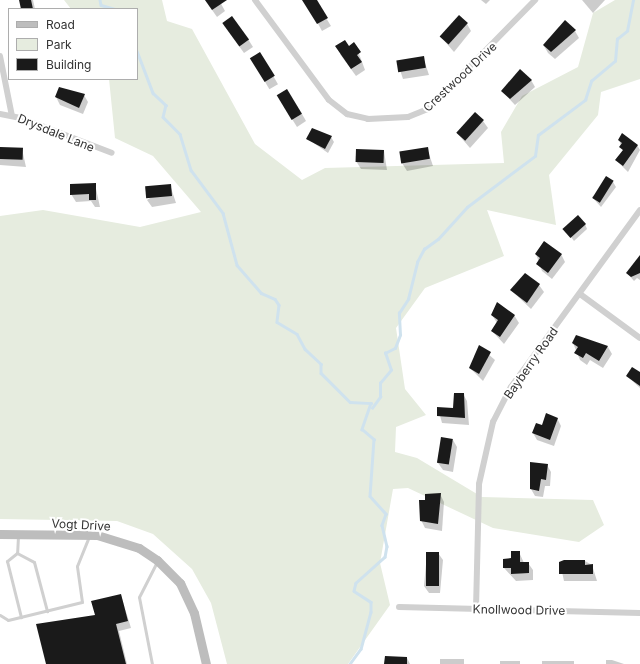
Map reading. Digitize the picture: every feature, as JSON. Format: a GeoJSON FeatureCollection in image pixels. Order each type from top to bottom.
{"type":"FeatureCollection","features":[{"type":"Feature","properties":{"kind":"street","name":"Crestwood Drive"},"geometry":{"type":"LineString","coordinates":[[255,0],[329,100],[355,117],[393,119],[418,115],[428,109],[535,0]]}},
{"type":"Feature","properties":{"kind":"street"},"geometry":{"type":"LineString","coordinates":[[0,56],[12,116]]}},
{"type":"Feature","properties":{"kind":"street","name":"Drysdale Lane"},"geometry":{"type":"LineString","coordinates":[[0,114],[12,116],[112,153]]}},
{"type":"Feature","properties":{"kind":"street","name":"Bayberry Road"},"geometry":{"type":"LineString","coordinates":[[476,609],[479,484],[493,422],[511,387],[640,210]]}},
{"type":"Feature","properties":{"kind":"street"},"geometry":{"type":"LineString","coordinates":[[580,294],[640,338]]}},
{"type":"Feature","properties":{"kind":"street","name":"Vogt Drive"},"geometry":{"type":"LineString","coordinates":[[0,534],[89,535],[116,539],[157,560],[180,584],[190,603],[206,664]]}},
{"type":"Feature","properties":{"kind":"street","name":"Knollwood Drive"},"geometry":{"type":"LineString","coordinates":[[399,607],[640,613]]}},
{"type":"Feature","properties":{"kind":"lane"},"geometry":{"type":"LineString","coordinates":[[17,553],[18,534]]}},
{"type":"Feature","properties":{"kind":"lane"},"geometry":{"type":"LineString","coordinates":[[0,615],[8,620],[82,602],[77,566],[89,535]]}},
{"type":"Feature","properties":{"kind":"lane"},"geometry":{"type":"LineString","coordinates":[[17,553],[7,560],[21,617]]}},
{"type":"Feature","properties":{"kind":"lane"},"geometry":{"type":"LineString","coordinates":[[17,553],[34,562],[47,611]]}},
{"type":"Feature","properties":{"kind":"lane"},"geometry":{"type":"LineString","coordinates":[[152,664],[139,597],[157,560]]}},
{"type":"Feature","properties":{"kind":"green space"},"geometry":{"type":"Polygon","coordinates":[[[64,0],[162,0],[167,21],[192,29],[255,144],[302,180],[325,168],[504,163],[501,132],[522,96],[578,67],[593,13],[615,0],[640,0],[640,79],[601,92],[598,115],[549,175],[556,225],[487,210],[504,256],[425,288],[396,328],[405,389],[426,415],[396,427],[395,452],[417,458],[482,497],[593,500],[604,525],[579,542],[493,528],[408,488],[393,489],[380,563],[390,605],[348,664],[227,664],[211,603],[192,569],[153,534],[117,521],[0,519],[0,216],[43,210],[140,227],[201,212],[153,156],[115,138],[109,80],[138,80],[138,8],[70,8],[64,0]]]}},
{"type":"Feature","properties":{"kind":"building"},"geometry":{"type":"Polygon","coordinates":[[[19,0],[31,0],[33,8],[21,8],[19,0]]]}},
{"type":"Feature","properties":{"kind":"building"},"geometry":{"type":"Polygon","coordinates":[[[205,0],[227,0],[212,10],[205,0]]]}},
{"type":"Feature","properties":{"kind":"building"},"geometry":{"type":"Polygon","coordinates":[[[302,0],[317,0],[328,18],[317,24],[302,0]]]}},
{"type":"Feature","properties":{"kind":"building"},"geometry":{"type":"Polygon","coordinates":[[[459,15],[468,23],[449,45],[440,37],[459,15]]]}},
{"type":"Feature","properties":{"kind":"building"},"geometry":{"type":"Polygon","coordinates":[[[232,16],[249,39],[239,47],[222,23],[232,16]]]}},
{"type":"Feature","properties":{"kind":"building"},"geometry":{"type":"Polygon","coordinates":[[[565,20],[576,30],[551,52],[543,45],[565,20]]]}},
{"type":"Feature","properties":{"kind":"building"},"geometry":{"type":"Polygon","coordinates":[[[345,40],[349,46],[354,42],[361,52],[357,55],[362,62],[351,69],[335,46],[345,40]]]}},
{"type":"Feature","properties":{"kind":"building"},"geometry":{"type":"Polygon","coordinates":[[[260,52],[275,76],[265,82],[250,58],[260,52]]]}},
{"type":"Feature","properties":{"kind":"building"},"geometry":{"type":"Polygon","coordinates":[[[424,56],[426,68],[398,72],[396,60],[424,56]]]}},
{"type":"Feature","properties":{"kind":"building"},"geometry":{"type":"Polygon","coordinates":[[[520,69],[532,80],[510,99],[501,91],[520,69]]]}},
{"type":"Feature","properties":{"kind":"building"},"geometry":{"type":"Polygon","coordinates":[[[59,87],[85,94],[79,108],[55,97],[59,87]]]}},
{"type":"Feature","properties":{"kind":"building"},"geometry":{"type":"Polygon","coordinates":[[[287,89],[302,114],[292,120],[277,95],[287,89]]]}},
{"type":"Feature","properties":{"kind":"building"},"geometry":{"type":"Polygon","coordinates":[[[475,112],[484,120],[465,141],[456,133],[475,112]]]}},
{"type":"Feature","properties":{"kind":"building"},"geometry":{"type":"Polygon","coordinates":[[[312,128],[332,136],[325,149],[306,139],[312,128]]]}},
{"type":"Feature","properties":{"kind":"building"},"geometry":{"type":"Polygon","coordinates":[[[622,133],[638,145],[623,166],[615,160],[623,150],[619,147],[622,143],[618,140],[622,133]]]}},
{"type":"Feature","properties":{"kind":"building"},"geometry":{"type":"Polygon","coordinates":[[[0,147],[23,148],[23,160],[0,159],[0,147]]]}},
{"type":"Feature","properties":{"kind":"building"},"geometry":{"type":"Polygon","coordinates":[[[428,147],[430,159],[401,163],[399,152],[428,147]]]}},
{"type":"Feature","properties":{"kind":"building"},"geometry":{"type":"Polygon","coordinates":[[[356,149],[384,150],[384,163],[356,162],[356,149]]]}},
{"type":"Feature","properties":{"kind":"building"},"geometry":{"type":"Polygon","coordinates":[[[606,176],[614,181],[600,203],[592,198],[606,176]]]}},
{"type":"Feature","properties":{"kind":"building"},"geometry":{"type":"Polygon","coordinates":[[[96,183],[96,200],[89,200],[89,194],[70,195],[70,184],[96,183]]]}},
{"type":"Feature","properties":{"kind":"building"},"geometry":{"type":"Polygon","coordinates":[[[171,184],[172,196],[146,198],[145,186],[171,184]]]}},
{"type":"Feature","properties":{"kind":"building"},"geometry":{"type":"Polygon","coordinates":[[[578,215],[586,224],[570,238],[562,229],[578,215]]]}},
{"type":"Feature","properties":{"kind":"building"},"geometry":{"type":"Polygon","coordinates":[[[544,241],[562,254],[548,273],[536,264],[540,258],[535,254],[544,241]]]}},
{"type":"Feature","properties":{"kind":"building"},"geometry":{"type":"Polygon","coordinates":[[[640,255],[640,273],[631,277],[626,273],[640,255]]]}},
{"type":"Feature","properties":{"kind":"building"},"geometry":{"type":"Polygon","coordinates":[[[525,273],[540,284],[527,303],[510,290],[525,273]]]}},
{"type":"Feature","properties":{"kind":"building"},"geometry":{"type":"Polygon","coordinates":[[[497,302],[515,315],[500,337],[491,331],[498,320],[491,315],[497,302]]]}},
{"type":"Feature","properties":{"kind":"building"},"geometry":{"type":"Polygon","coordinates":[[[576,335],[608,346],[599,361],[586,353],[583,358],[574,353],[578,347],[572,343],[576,335]]]}},
{"type":"Feature","properties":{"kind":"building"},"geometry":{"type":"Polygon","coordinates":[[[479,345],[491,352],[479,374],[469,368],[479,345]]]}},
{"type":"Feature","properties":{"kind":"building"},"geometry":{"type":"Polygon","coordinates":[[[632,367],[640,372],[640,386],[626,376],[632,367]]]}},
{"type":"Feature","properties":{"kind":"building"},"geometry":{"type":"Polygon","coordinates":[[[454,393],[464,393],[465,418],[437,416],[437,407],[453,408],[454,393]]]}},
{"type":"Feature","properties":{"kind":"building"},"geometry":{"type":"Polygon","coordinates":[[[546,413],[558,418],[550,440],[532,433],[536,423],[542,425],[546,413]]]}},
{"type":"Feature","properties":{"kind":"building"},"geometry":{"type":"Polygon","coordinates":[[[441,437],[453,439],[449,465],[437,463],[441,437]]]}},
{"type":"Feature","properties":{"kind":"building"},"geometry":{"type":"Polygon","coordinates":[[[530,462],[548,464],[546,480],[541,479],[539,491],[530,489],[530,462]]]}},
{"type":"Feature","properties":{"kind":"building"},"geometry":{"type":"Polygon","coordinates":[[[441,493],[438,524],[420,521],[419,500],[425,500],[425,494],[441,493]]]}},
{"type":"Feature","properties":{"kind":"building"},"geometry":{"type":"Polygon","coordinates":[[[511,551],[520,551],[520,562],[529,562],[529,573],[511,574],[511,568],[503,568],[503,559],[511,558],[511,551]]]}},
{"type":"Feature","properties":{"kind":"building"},"geometry":{"type":"Polygon","coordinates":[[[426,552],[439,552],[439,586],[426,586],[426,552]]]}},
{"type":"Feature","properties":{"kind":"building"},"geometry":{"type":"Polygon","coordinates":[[[564,560],[585,560],[585,565],[593,564],[593,574],[559,574],[559,562],[564,560]]]}},
{"type":"Feature","properties":{"kind":"building"},"geometry":{"type":"Polygon","coordinates":[[[121,594],[128,621],[116,624],[126,664],[46,664],[36,624],[95,615],[91,601],[121,594]]]}},
{"type":"Feature","properties":{"kind":"building"},"geometry":{"type":"Polygon","coordinates":[[[385,656],[407,657],[407,664],[384,664],[385,656]]]}},
{"type":"Feature","properties":{"kind":"waterway"},"geometry":{"type":"LineString","coordinates":[[100,0],[101,5],[112,8]]}},
{"type":"Feature","properties":{"kind":"waterway"},"geometry":{"type":"LineString","coordinates":[[372,408],[380,397],[380,383],[391,370],[385,353],[395,348],[400,335],[399,313],[408,299],[417,262],[424,249],[438,239],[467,207],[535,156],[538,135],[585,100],[591,81],[615,61],[617,39],[627,31],[633,0]]}},
{"type":"Feature","properties":{"kind":"waterway"},"geometry":{"type":"LineString","coordinates":[[138,54],[153,93],[166,105],[163,117],[180,134],[191,170],[223,213],[237,265],[261,293],[275,299],[279,305],[277,322],[297,334],[305,349],[321,364],[321,373],[350,402],[371,403],[362,429],[374,439],[370,496],[386,514],[382,525],[387,546],[385,557],[356,583],[354,591],[371,602],[371,612],[361,649],[350,664]]}}]}
